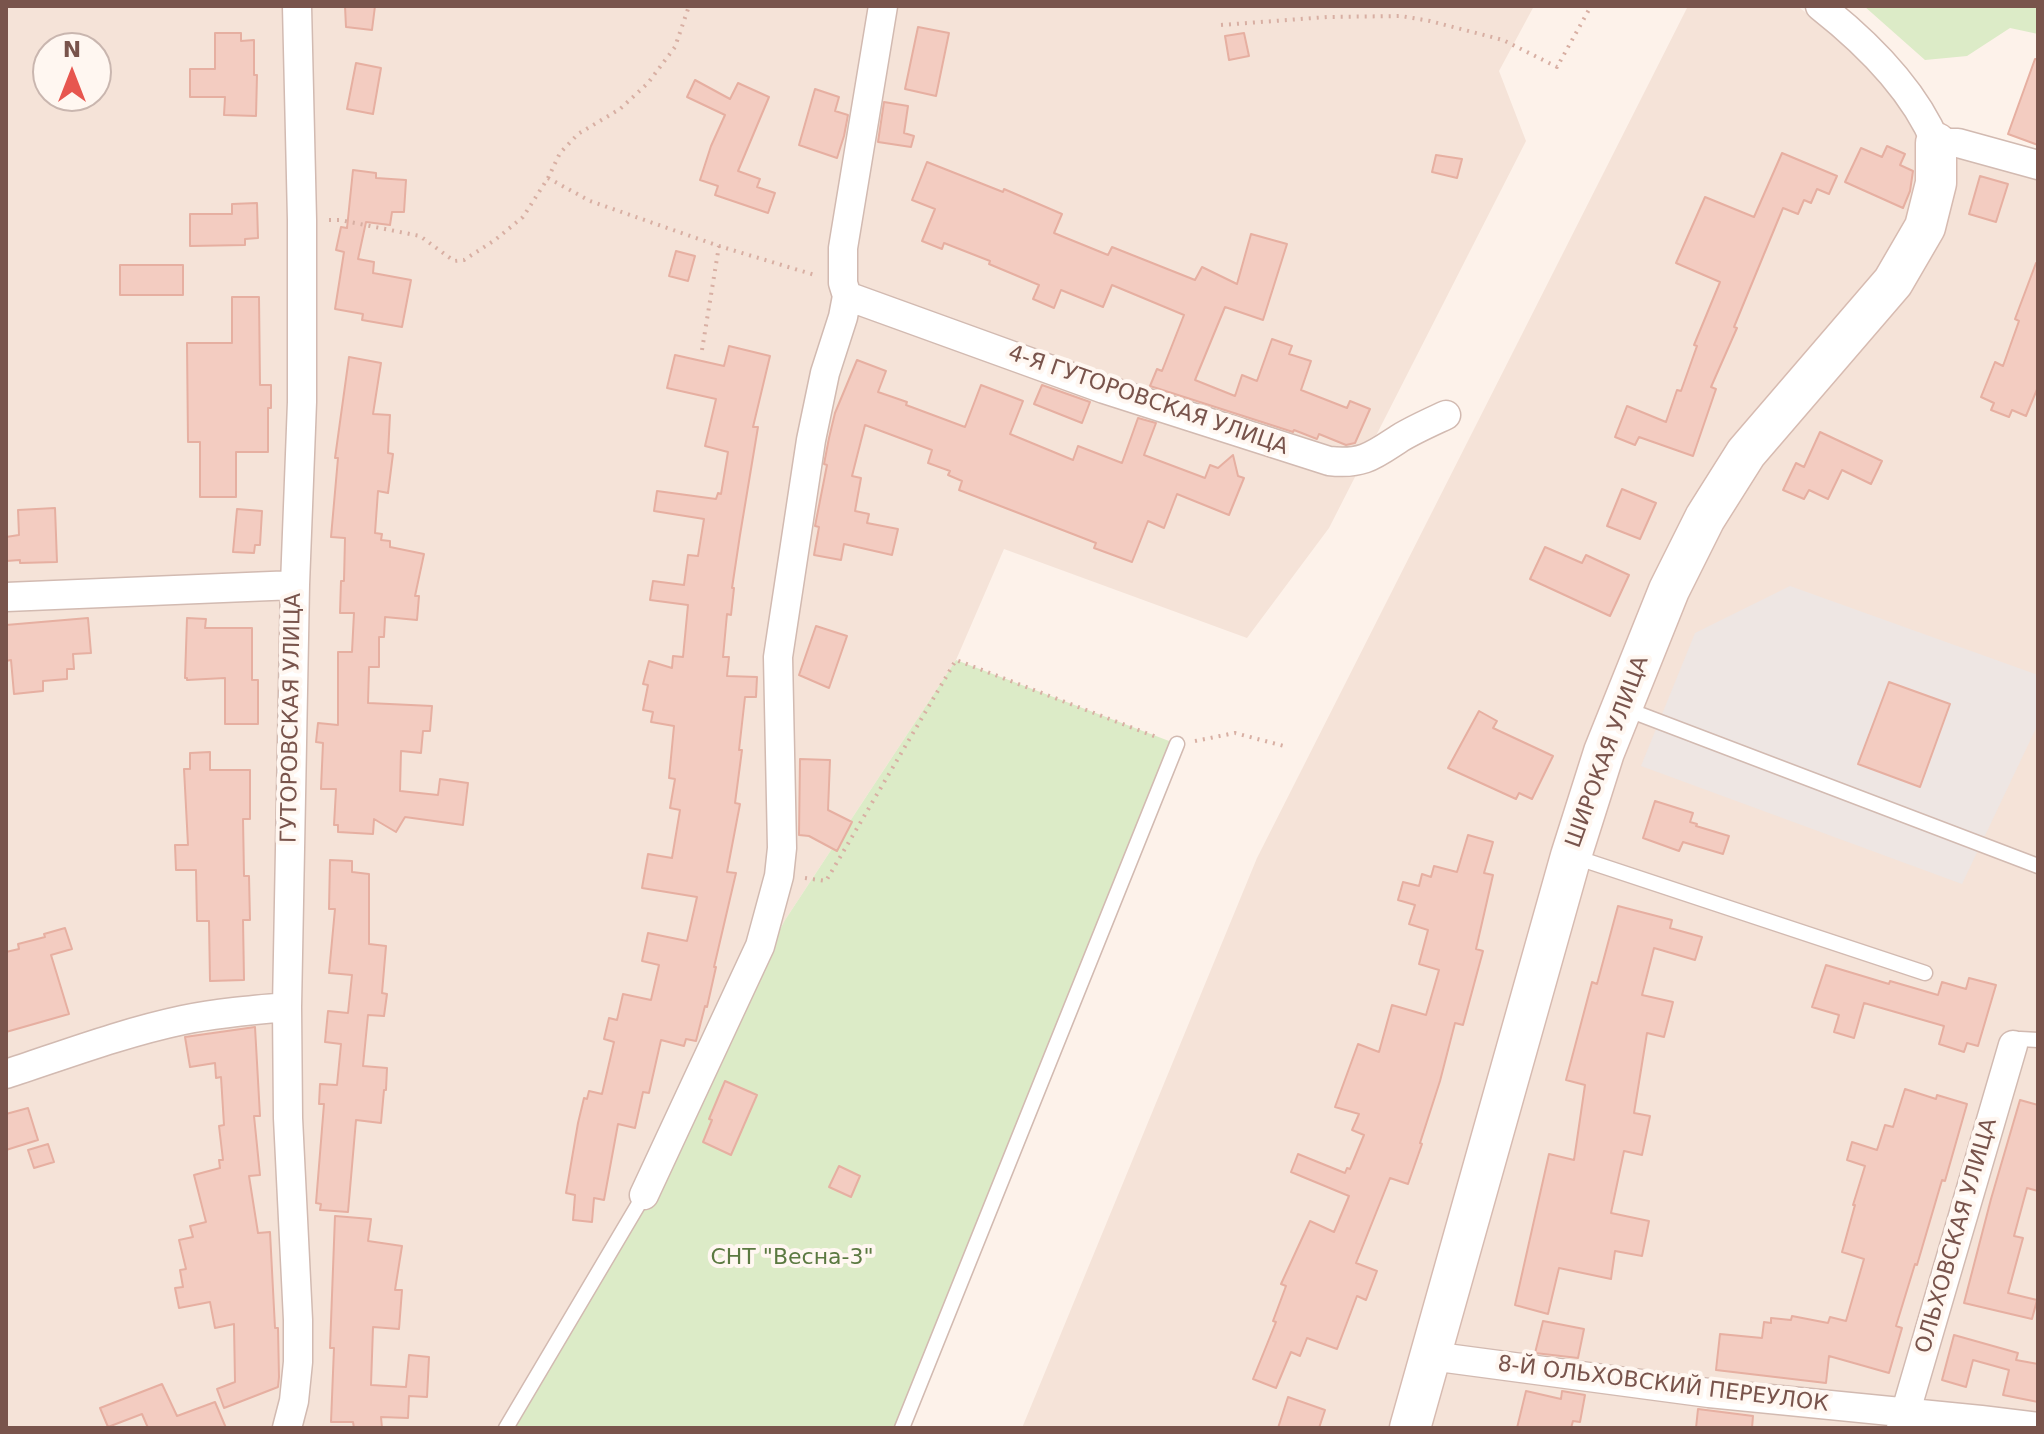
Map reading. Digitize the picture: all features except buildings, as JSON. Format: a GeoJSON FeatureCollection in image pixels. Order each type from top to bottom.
{"type":"FeatureCollection","features":[{"type":"Feature","properties":{"kind":"street","name":"ГУТОРОВСКАЯ УЛИЦА"},"geometry":{"type":"LineString","coordinates":[[287,1428],[297,1375],[298,1320],[288,1118],[287,1007],[295,585],[302,402],[297,6]]}},
{"type":"Feature","properties":{"kind":"street"},"geometry":{"type":"LineString","coordinates":[[644,1195],[760,946],[779,876],[782,848],[778,657],[811,440],[825,373],[843,317],[843,248],[883,6]]}},
{"type":"Feature","properties":{"kind":"street"},"geometry":{"type":"LineString","coordinates":[[1820,6],[1854,33],[1905,90],[1927,122],[1936,143],[1958,143],[2038,165]]}},
{"type":"Feature","properties":{"kind":"street","name":"ШИРОКАЯ УЛИЦА"},"geometry":{"type":"LineString","coordinates":[[1410,1428],[1571,856],[1604,752],[1669,590],[1705,518],[1746,453],[1893,282],[1925,227],[1936,183],[1936,143]]}},
{"type":"Feature","properties":{"kind":"street","name":"4-Я ГУТОРОВСКАЯ УЛИЦА"},"geometry":{"type":"LineString","coordinates":[[845,290],[1104,389],[1329,461],[1347,463],[1376,455],[1402,437],[1446,415]]}},
{"type":"Feature","properties":{"kind":"street"},"geometry":{"type":"LineString","coordinates":[[6,597],[295,585]]}},
{"type":"Feature","properties":{"kind":"street"},"geometry":{"type":"LineString","coordinates":[[6,1074],[125,1035],[183,1020],[235,1011],[287,1007]]}},
{"type":"Feature","properties":{"kind":"street","name":"ОЛЬХОВСКАЯ УЛИЦА"},"geometry":{"type":"LineString","coordinates":[[1903,1421],[2026,1042]]}},
{"type":"Feature","properties":{"kind":"street","name":"8-Й ОЛЬХОВСКИЙ ПЕРЕУЛОК"},"geometry":{"type":"LineString","coordinates":[[1431,1356],[1903,1421],[1981,1420],[2038,1427]]}},
{"type":"Feature","properties":{"kind":"lane"},"geometry":{"type":"LineString","coordinates":[[1622,708],[2038,866]]}},
{"type":"Feature","properties":{"kind":"lane"},"geometry":{"type":"LineString","coordinates":[[902,1428],[1177,744]]}},
{"type":"Feature","properties":{"kind":"lane"},"geometry":{"type":"LineString","coordinates":[[1571,856],[1925,973]]}},
{"type":"Feature","properties":{"kind":"lane"},"geometry":{"type":"LineString","coordinates":[[506,1428],[644,1195]]}},
{"type":"Feature","properties":{"kind":"path"},"geometry":{"type":"LineString","coordinates":[[302,220],[340,220],[420,236],[454,261],[464,260],[523,217],[560,153],[578,134],[620,109],[648,83],[675,47],[689,6]]}},
{"type":"Feature","properties":{"kind":"path"},"geometry":{"type":"LineString","coordinates":[[1221,25],[1327,17],[1401,16],[1503,40],[1557,67],[1591,6]]}},
{"type":"Feature","properties":{"kind":"path"},"geometry":{"type":"LineString","coordinates":[[548,178],[590,201],[845,290]]}},
{"type":"Feature","properties":{"kind":"path"},"geometry":{"type":"LineString","coordinates":[[702,350],[719,246]]}},
{"type":"Feature","properties":{"kind":"path"},"geometry":{"type":"LineString","coordinates":[[779,876],[826,881],[956,660],[1177,744],[1235,733],[1284,746]]}},
{"type":"Feature","properties":{"kind":"shaded area"},"geometry":{"type":"Polygon","coordinates":[[[6,6],[1534,6],[1499,71],[1526,141],[1329,528],[1247,638],[1004,549],[956,660],[785,920],[638,1193],[497,1428],[6,1428],[6,6]]]}},
{"type":"Feature","properties":{"kind":"shaded area"},"geometry":{"type":"Polygon","coordinates":[[[1688,6],[1797,6],[1854,48],[1979,152],[2038,169],[2038,1428],[1022,1428],[1257,858],[1688,6]]]}},
{"type":"Feature","properties":{"kind":"shaded area"},"geometry":{"type":"Polygon","coordinates":[[[1790,586],[2038,675],[2038,724],[1962,884],[1641,766],[1695,633],[1790,586]]]}},
{"type":"Feature","properties":{"kind":"green space"},"geometry":{"type":"Polygon","coordinates":[[[1864,6],[2038,6],[2038,34],[2010,28],[1967,56],[1925,60],[1864,6]]]}},
{"type":"Feature","properties":{"kind":"green space","name":"СНТ \"Весна-3\""},"geometry":{"type":"Polygon","coordinates":[[[956,660],[1177,744],[902,1428],[498,1428],[638,1193],[785,920],[956,660]]]}}]}
